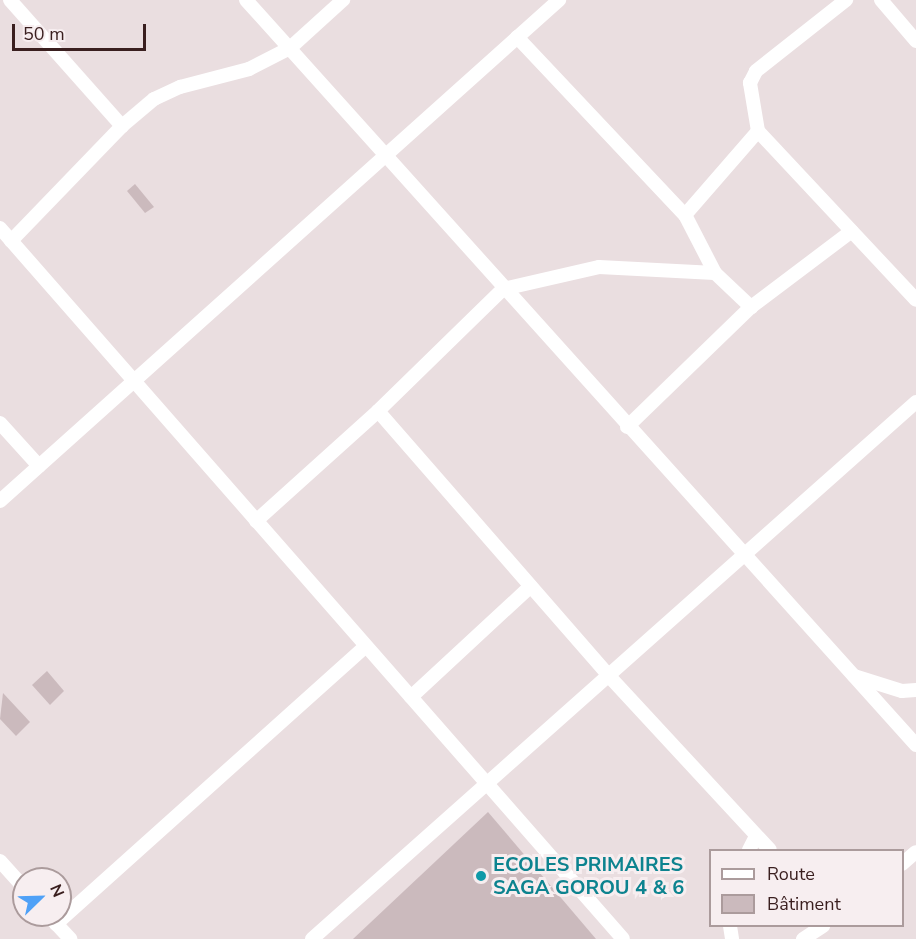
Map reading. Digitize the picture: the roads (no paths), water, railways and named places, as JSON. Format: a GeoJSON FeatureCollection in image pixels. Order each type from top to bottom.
{"type":"FeatureCollection","features":[{"type":"Feature","properties":{"kind":"street"},"geometry":{"type":"LineString","coordinates":[[10,0],[122,126]]}},
{"type":"Feature","properties":{"kind":"street"},"geometry":{"type":"LineString","coordinates":[[246,0],[384,157],[916,745]]}},
{"type":"Feature","properties":{"kind":"street"},"geometry":{"type":"LineString","coordinates":[[11,241],[122,126],[154,99],[171,91],[249,69],[290,48],[343,0]]}},
{"type":"Feature","properties":{"kind":"street"},"geometry":{"type":"LineString","coordinates":[[0,501],[559,0]]}},
{"type":"Feature","properties":{"kind":"street"},"geometry":{"type":"LineString","coordinates":[[846,0],[756,71],[750,91],[758,131],[916,300]]}},
{"type":"Feature","properties":{"kind":"street"},"geometry":{"type":"LineString","coordinates":[[880,0],[916,40]]}},
{"type":"Feature","properties":{"kind":"street"},"geometry":{"type":"LineString","coordinates":[[517,37],[685,214],[715,273],[751,307]]}},
{"type":"Feature","properties":{"kind":"street"},"geometry":{"type":"LineString","coordinates":[[685,214],[758,131]]}},
{"type":"Feature","properties":{"kind":"street"},"geometry":{"type":"LineString","coordinates":[[0,228],[623,939]]}},
{"type":"Feature","properties":{"kind":"street"},"geometry":{"type":"LineString","coordinates":[[627,427],[751,307],[852,231]]}},
{"type":"Feature","properties":{"kind":"street"},"geometry":{"type":"LineString","coordinates":[[256,521],[378,411],[503,289],[599,267],[715,273]]}},
{"type":"Feature","properties":{"kind":"street"},"geometry":{"type":"LineString","coordinates":[[312,939],[916,402]]}},
{"type":"Feature","properties":{"kind":"street"},"geometry":{"type":"LineString","coordinates":[[378,411],[608,675],[769,849]]}},
{"type":"Feature","properties":{"kind":"street"},"geometry":{"type":"LineString","coordinates":[[0,423],[39,466]]}},
{"type":"Feature","properties":{"kind":"street"},"geometry":{"type":"LineString","coordinates":[[411,697],[531,586]]}},
{"type":"Feature","properties":{"kind":"street"},"geometry":{"type":"LineString","coordinates":[[72,902],[366,646]]}},
{"type":"Feature","properties":{"kind":"street"},"geometry":{"type":"LineString","coordinates":[[852,675],[902,691],[916,690]]}},
{"type":"Feature","properties":{"kind":"street"},"geometry":{"type":"LineString","coordinates":[[750,849],[756,836]]}},
{"type":"Feature","properties":{"kind":"street"},"geometry":{"type":"LineString","coordinates":[[904,863],[916,852]]}},
{"type":"Feature","properties":{"kind":"street"},"geometry":{"type":"LineString","coordinates":[[0,861],[12,874]]}},
{"type":"Feature","properties":{"kind":"street"},"geometry":{"type":"LineString","coordinates":[[59,927],[70,939]]}},
{"type":"Feature","properties":{"kind":"street"},"geometry":{"type":"LineString","coordinates":[[803,939],[822,927]]}},
{"type":"Feature","properties":{"kind":"place","name":"ECOLES PRIMAIRES SAGA GOROU 4 & 6"},"geometry":{"type":"Point","coordinates":[481,876]}}]}
